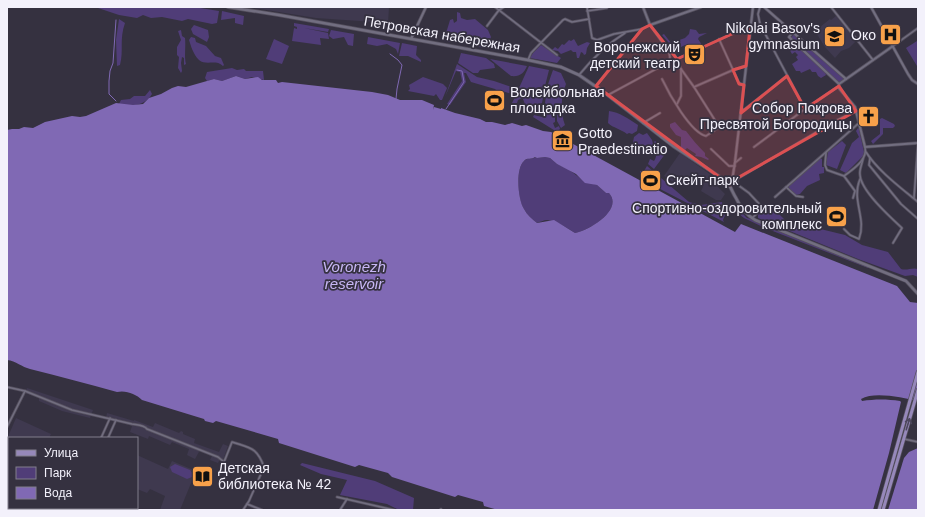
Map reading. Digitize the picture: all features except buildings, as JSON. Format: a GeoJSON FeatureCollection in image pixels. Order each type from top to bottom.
{"type":"FeatureCollection","features":[{"type":"Feature","properties":{"kind":"main road","name":"Петровская набережная"},"geometry":{"type":"LineString","coordinates":[[228,7],[561,67],[579,75],[596,86],[673,146],[715,173],[730,186]]}},
{"type":"Feature","properties":{"kind":"main road"},"geometry":{"type":"LineString","coordinates":[[730,186],[740,204],[752,218],[762,224],[901,279],[918,294]]}},
{"type":"Feature","properties":{"kind":"main road"},"geometry":{"type":"LineString","coordinates":[[909,285],[918,288]]}},
{"type":"Feature","properties":{"kind":"main road"},"geometry":{"type":"LineString","coordinates":[[879,510],[918,372]]}},
{"type":"Feature","properties":{"kind":"main road"},"geometry":{"type":"LineString","coordinates":[[883,510],[918,390]]}},
{"type":"Feature","properties":{"kind":"street"},"geometry":{"type":"LineString","coordinates":[[411,39],[426,7]]}},
{"type":"Feature","properties":{"kind":"street"},"geometry":{"type":"LineString","coordinates":[[495,7],[557,55]]}},
{"type":"Feature","properties":{"kind":"street"},"geometry":{"type":"LineString","coordinates":[[487,26],[499,10],[504,7]]}},
{"type":"Feature","properties":{"kind":"street"},"geometry":{"type":"LineString","coordinates":[[587,7],[592,38],[597,40],[614,34],[642,29],[701,7]]}},
{"type":"Feature","properties":{"kind":"street"},"geometry":{"type":"LineString","coordinates":[[608,95],[669,62],[670,54],[650,25],[643,7]]}},
{"type":"Feature","properties":{"kind":"street"},"geometry":{"type":"LineString","coordinates":[[730,186],[735,166],[753,7]]}},
{"type":"Feature","properties":{"kind":"street"},"geometry":{"type":"LineString","coordinates":[[760,7],[758,14],[760,24],[805,109]]}},
{"type":"Feature","properties":{"kind":"street"},"geometry":{"type":"LineString","coordinates":[[764,7],[846,79]]}},
{"type":"Feature","properties":{"kind":"street"},"geometry":{"type":"LineString","coordinates":[[831,7],[873,60]]}},
{"type":"Feature","properties":{"kind":"street"},"geometry":{"type":"LineString","coordinates":[[871,7],[910,78],[918,84]]}},
{"type":"Feature","properties":{"kind":"street"},"geometry":{"type":"LineString","coordinates":[[588,11],[608,8]]}},
{"type":"Feature","properties":{"kind":"street"},"geometry":{"type":"LineString","coordinates":[[528,60],[531,53],[563,20],[565,19],[572,22],[589,19]]}},
{"type":"Feature","properties":{"kind":"street"},"geometry":{"type":"LineString","coordinates":[[676,59],[745,28],[750,28]]}},
{"type":"Feature","properties":{"kind":"street"},"geometry":{"type":"LineString","coordinates":[[754,147],[918,28]]}},
{"type":"Feature","properties":{"kind":"street"},"geometry":{"type":"LineString","coordinates":[[596,86],[642,29]]}},
{"type":"Feature","properties":{"kind":"street"},"geometry":{"type":"LineString","coordinates":[[793,32],[789,37],[839,85],[840,89],[854,106],[866,152],[870,158],[918,202]]}},
{"type":"Feature","properties":{"kind":"street"},"geometry":{"type":"LineString","coordinates":[[579,75],[594,58],[616,38],[625,33]]}},
{"type":"Feature","properties":{"kind":"street"},"geometry":{"type":"LineString","coordinates":[[719,39],[739,83],[744,85]]}},
{"type":"Feature","properties":{"kind":"street"},"geometry":{"type":"LineString","coordinates":[[662,42],[667,46],[676,59],[681,70],[694,87],[718,125],[718,128],[708,136],[701,135],[691,125],[667,90],[662,80]]}},
{"type":"Feature","properties":{"kind":"street"},"geometry":{"type":"LineString","coordinates":[[694,87],[746,66]]}},
{"type":"Feature","properties":{"kind":"street"},"geometry":{"type":"LineString","coordinates":[[677,104],[681,96],[681,70]]}},
{"type":"Feature","properties":{"kind":"street"},"geometry":{"type":"LineString","coordinates":[[741,110],[745,109],[787,76]]}},
{"type":"Feature","properties":{"kind":"street"},"geometry":{"type":"LineString","coordinates":[[732,181],[837,120],[856,111]]}},
{"type":"Feature","properties":{"kind":"street"},"geometry":{"type":"LineString","coordinates":[[644,123],[660,113]]}},
{"type":"Feature","properties":{"kind":"street"},"geometry":{"type":"LineString","coordinates":[[775,197],[859,123]]}},
{"type":"Feature","properties":{"kind":"street"},"geometry":{"type":"LineString","coordinates":[[865,148],[918,143],[914,198]]}},
{"type":"Feature","properties":{"kind":"street"},"geometry":{"type":"LineString","coordinates":[[711,149],[729,166],[735,166]]}},
{"type":"Feature","properties":{"kind":"street"},"geometry":{"type":"LineString","coordinates":[[826,152],[825,165],[827,170],[844,176],[855,191],[853,198]]}},
{"type":"Feature","properties":{"kind":"street"},"geometry":{"type":"LineString","coordinates":[[866,152],[860,173],[861,178],[872,198],[902,228],[894,243]]}},
{"type":"Feature","properties":{"kind":"street"},"geometry":{"type":"LineString","coordinates":[[735,162],[741,158]]}},
{"type":"Feature","properties":{"kind":"street"},"geometry":{"type":"LineString","coordinates":[[870,158],[869,165],[901,204],[918,219]]}},
{"type":"Feature","properties":{"kind":"street"},"geometry":{"type":"LineString","coordinates":[[844,176],[863,159]]}},
{"type":"Feature","properties":{"kind":"street"},"geometry":{"type":"LineString","coordinates":[[844,229],[850,235],[859,239],[861,222],[856,194],[861,178]]}},
{"type":"Feature","properties":{"kind":"street"},"geometry":{"type":"LineString","coordinates":[[737,179],[738,185],[749,193],[762,207],[762,209],[752,218]]}},
{"type":"Feature","properties":{"kind":"street"},"geometry":{"type":"LineString","coordinates":[[786,187],[796,196],[803,196]]}},
{"type":"Feature","properties":{"kind":"street"},"geometry":{"type":"LineString","coordinates":[[7,387],[25,391],[72,410],[145,427],[218,457],[224,462],[232,442],[254,450],[262,460],[264,467],[249,501],[243,510]]}},
{"type":"Feature","properties":{"kind":"street"},"geometry":{"type":"LineString","coordinates":[[7,428],[25,391]]}},
{"type":"Feature","properties":{"kind":"street"},"geometry":{"type":"LineString","coordinates":[[102,437],[110,418]]}},
{"type":"Feature","properties":{"kind":"street"},"geometry":{"type":"LineString","coordinates":[[108,437],[116,420]]}},
{"type":"Feature","properties":{"kind":"street"},"geometry":{"type":"LineString","coordinates":[[904,439],[918,442]]}},
{"type":"Feature","properties":{"kind":"street"},"geometry":{"type":"LineString","coordinates":[[337,497],[394,510]]}},
{"type":"Feature","properties":{"kind":"street"},"geometry":{"type":"LineString","coordinates":[[340,510],[347,499]]}},
{"type":"Feature","properties":{"kind":"street"},"geometry":{"type":"LineString","coordinates":[[247,504],[262,510]]}},
{"type":"Feature","properties":{"kind":"highlighted area"},"geometry":{"type":"Polygon","coordinates":[[[650,25],[677,59],[745,28],[750,28],[746,66],[733,70],[739,84],[744,85],[741,113],[787,76],[805,109],[839,86],[856,111],[732,181],[730,185],[596,86],[642,29],[650,25]]]}},
{"type":"Feature","properties":{"kind":"shaded area"},"geometry":{"type":"Polygon","coordinates":[[[248,7],[389,7],[388,23],[316,18],[248,7]]]}},
{"type":"Feature","properties":{"kind":"shaded area","name":"Nikolai Basov's gymnasium"},"geometry":{"type":"Polygon","coordinates":[[[836,16],[856,41],[849,48],[841,51],[835,58],[825,47],[815,31],[836,16]]]}},
{"type":"Feature","properties":{"kind":"shaded area"},"geometry":{"type":"Polygon","coordinates":[[[680,153],[714,177],[712,181],[725,194],[721,200],[716,200],[701,191],[703,187],[688,176],[680,186],[664,176],[680,153]]]}},
{"type":"Feature","properties":{"kind":"shaded area"},"geometry":{"type":"Polygon","coordinates":[[[27,388],[93,410],[90,418],[62,411],[39,401],[39,397],[25,393],[27,388]]]}},
{"type":"Feature","properties":{"kind":"shaded area"},"geometry":{"type":"Polygon","coordinates":[[[107,413],[153,427],[155,423],[179,433],[181,431],[183,434],[195,439],[194,443],[219,452],[223,444],[228,446],[223,460],[220,459],[218,463],[210,460],[212,456],[200,450],[195,459],[187,455],[189,449],[172,442],[170,445],[149,436],[148,439],[130,432],[132,426],[106,418],[107,413]]]}},
{"type":"Feature","properties":{"kind":"shaded area"},"geometry":{"type":"Polygon","coordinates":[[[16,418],[51,434],[50,437],[8,437],[8,446],[7,439],[16,418]]]}},
{"type":"Feature","properties":{"kind":"shaded area"},"geometry":{"type":"Polygon","coordinates":[[[138,455],[168,469],[172,461],[196,471],[180,510],[160,510],[165,496],[150,489],[147,493],[138,489],[138,455]]]}},
{"type":"Feature","properties":{"kind":"green space"},"geometry":{"type":"Polygon","coordinates":[[[95,7],[194,7],[219,11],[217,23],[212,24],[188,19],[182,21],[162,17],[151,18],[143,15],[137,18],[119,15],[95,7]]]}},
{"type":"Feature","properties":{"kind":"green space"},"geometry":{"type":"Polygon","coordinates":[[[222,11],[244,16],[243,25],[235,23],[235,18],[221,20],[222,11]]]}},
{"type":"Feature","properties":{"kind":"green space"},"geometry":{"type":"Polygon","coordinates":[[[457,12],[460,13],[461,18],[467,20],[475,19],[488,30],[491,37],[488,46],[483,48],[458,39],[449,42],[444,40],[450,20],[453,19],[454,23],[457,21],[457,12]]]}},
{"type":"Feature","properties":{"kind":"green space"},"geometry":{"type":"Polygon","coordinates":[[[119,19],[125,23],[122,35],[121,60],[120,65],[117,66],[116,40],[119,19]]]}},
{"type":"Feature","properties":{"kind":"green space"},"geometry":{"type":"Polygon","coordinates":[[[294,23],[329,29],[328,32],[304,28],[328,33],[329,39],[320,38],[321,45],[292,41],[294,28],[297,29],[297,27],[294,26],[294,23]]]}},
{"type":"Feature","properties":{"kind":"green space"},"geometry":{"type":"Polygon","coordinates":[[[194,25],[208,30],[209,37],[207,42],[193,34],[191,29],[194,25]]]}},
{"type":"Feature","properties":{"kind":"green space"},"geometry":{"type":"Polygon","coordinates":[[[690,29],[696,30],[699,34],[707,33],[698,39],[702,45],[691,50],[689,46],[685,45],[675,50],[662,35],[664,34],[671,43],[685,38],[689,34],[690,29]]]}},
{"type":"Feature","properties":{"kind":"green space"},"geometry":{"type":"Polygon","coordinates":[[[181,30],[182,36],[185,38],[186,64],[184,65],[184,58],[182,57],[181,73],[178,68],[179,57],[177,55],[177,47],[181,40],[178,31],[181,30]]]}},
{"type":"Feature","properties":{"kind":"green space"},"geometry":{"type":"Polygon","coordinates":[[[331,30],[354,34],[353,46],[348,45],[344,37],[333,39],[329,36],[331,30]]]}},
{"type":"Feature","properties":{"kind":"green space"},"geometry":{"type":"Polygon","coordinates":[[[794,34],[844,80],[839,83],[791,38],[794,34]]]}},
{"type":"Feature","properties":{"kind":"green space"},"geometry":{"type":"Polygon","coordinates":[[[191,37],[195,38],[196,42],[206,46],[215,56],[221,58],[224,65],[202,62],[199,60],[194,53],[189,40],[191,37]]]}},
{"type":"Feature","properties":{"kind":"green space"},"geometry":{"type":"Polygon","coordinates":[[[368,37],[400,43],[398,54],[396,49],[387,44],[377,46],[367,44],[368,37]]]}},
{"type":"Feature","properties":{"kind":"green space"},"geometry":{"type":"Polygon","coordinates":[[[274,39],[289,46],[282,64],[266,59],[274,39]]]}},
{"type":"Feature","properties":{"kind":"green space"},"geometry":{"type":"Polygon","coordinates":[[[574,39],[578,46],[587,42],[590,43],[586,54],[584,55],[581,52],[579,58],[577,58],[576,52],[571,50],[561,54],[558,51],[552,50],[555,47],[558,49],[562,44],[564,45],[569,40],[571,41],[574,39]]]}},
{"type":"Feature","properties":{"kind":"green space"},"geometry":{"type":"Polygon","coordinates":[[[792,41],[825,72],[826,75],[821,78],[816,72],[812,72],[810,69],[801,73],[800,71],[796,71],[792,64],[798,60],[796,57],[798,55],[795,52],[792,54],[787,45],[792,41]]]}},
{"type":"Feature","properties":{"kind":"green space"},"geometry":{"type":"Polygon","coordinates":[[[917,41],[918,42],[917,66],[906,48],[917,41]]]}},
{"type":"Feature","properties":{"kind":"green space"},"geometry":{"type":"Polygon","coordinates":[[[402,43],[417,46],[416,55],[421,62],[408,56],[399,56],[402,43]]]}},
{"type":"Feature","properties":{"kind":"green space"},"geometry":{"type":"Polygon","coordinates":[[[541,45],[561,58],[557,63],[530,58],[541,45]]]}},
{"type":"Feature","properties":{"kind":"green space"},"geometry":{"type":"Polygon","coordinates":[[[461,53],[486,58],[494,64],[495,68],[480,70],[478,73],[473,73],[458,63],[461,53]]]}},
{"type":"Feature","properties":{"kind":"green space"},"geometry":{"type":"Polygon","coordinates":[[[490,59],[527,66],[521,74],[511,76],[490,59]]]}},
{"type":"Feature","properties":{"kind":"green space"},"geometry":{"type":"Polygon","coordinates":[[[457,64],[477,77],[517,89],[515,95],[499,90],[497,91],[495,89],[471,82],[466,73],[464,73],[466,82],[450,105],[447,104],[462,81],[460,72],[456,71],[445,97],[457,64]]]}},
{"type":"Feature","properties":{"kind":"green space"},"geometry":{"type":"Polygon","coordinates":[[[529,66],[549,70],[545,86],[530,89],[519,88],[529,66]]]}},
{"type":"Feature","properties":{"kind":"green space"},"geometry":{"type":"Polygon","coordinates":[[[232,68],[237,70],[244,69],[246,71],[263,71],[264,80],[252,77],[245,79],[236,76],[222,81],[214,79],[207,81],[205,78],[207,72],[232,68]]]}},
{"type":"Feature","properties":{"kind":"green space"},"geometry":{"type":"Polygon","coordinates":[[[553,70],[561,73],[566,84],[562,104],[562,115],[565,125],[561,128],[557,121],[557,112],[547,107],[545,103],[547,87],[553,70]]]}},
{"type":"Feature","properties":{"kind":"green space"},"geometry":{"type":"Polygon","coordinates":[[[423,77],[443,84],[447,88],[442,100],[440,100],[436,94],[434,96],[408,91],[410,89],[409,85],[423,77]]]}},
{"type":"Feature","properties":{"kind":"green space"},"geometry":{"type":"Polygon","coordinates":[[[545,87],[542,103],[530,109],[526,107],[522,98],[518,100],[517,103],[512,103],[519,89],[527,90],[545,87]]]}},
{"type":"Feature","properties":{"kind":"green space"},"geometry":{"type":"Polygon","coordinates":[[[150,90],[152,94],[149,98],[138,105],[119,104],[121,100],[130,99],[134,96],[145,96],[150,90]]]}},
{"type":"Feature","properties":{"kind":"green space"},"geometry":{"type":"Polygon","coordinates":[[[543,105],[547,110],[555,113],[555,122],[553,123],[555,128],[559,126],[560,129],[557,132],[533,117],[534,115],[546,118],[535,108],[543,105]]]}},
{"type":"Feature","properties":{"kind":"green space"},"geometry":{"type":"Polygon","coordinates":[[[609,111],[620,114],[638,125],[637,131],[632,134],[627,134],[610,125],[608,123],[609,111]]]}},
{"type":"Feature","properties":{"kind":"green space"},"geometry":{"type":"Polygon","coordinates":[[[882,118],[895,126],[893,128],[883,128],[883,134],[873,144],[871,141],[880,134],[880,119],[882,118]]]}},
{"type":"Feature","properties":{"kind":"green space"},"geometry":{"type":"Polygon","coordinates":[[[675,122],[682,130],[686,131],[705,153],[705,156],[709,159],[708,160],[695,156],[696,154],[687,148],[685,150],[681,147],[681,137],[676,135],[670,127],[670,124],[675,122]]]}},
{"type":"Feature","properties":{"kind":"green space"},"geometry":{"type":"Polygon","coordinates":[[[858,128],[864,152],[863,156],[846,173],[840,170],[852,143],[859,137],[856,131],[858,128]]]}},
{"type":"Feature","properties":{"kind":"green space"},"geometry":{"type":"Polygon","coordinates":[[[639,133],[643,135],[647,133],[652,140],[654,148],[647,150],[644,154],[643,153],[646,149],[639,146],[637,149],[640,151],[640,154],[636,155],[633,142],[634,137],[639,133]]]}},
{"type":"Feature","properties":{"kind":"green space"},"geometry":{"type":"Polygon","coordinates":[[[655,141],[668,150],[654,169],[648,164],[650,159],[654,161],[656,157],[655,141]]]}},
{"type":"Feature","properties":{"kind":"green space"},"geometry":{"type":"Polygon","coordinates":[[[842,141],[846,145],[837,169],[826,165],[828,152],[842,141]]]}},
{"type":"Feature","properties":{"kind":"green space"},"geometry":{"type":"Polygon","coordinates":[[[536,157],[550,158],[584,181],[597,185],[606,193],[609,193],[612,200],[612,206],[608,213],[595,224],[575,233],[554,221],[545,220],[537,223],[528,215],[522,205],[518,185],[521,165],[524,161],[536,157]]]}},
{"type":"Feature","properties":{"kind":"green space"},"geometry":{"type":"Polygon","coordinates":[[[820,158],[822,159],[824,173],[819,174],[820,180],[807,186],[800,194],[796,195],[788,187],[820,158]]]}},
{"type":"Feature","properties":{"kind":"green space"},"geometry":{"type":"Polygon","coordinates":[[[647,166],[689,202],[701,205],[722,202],[725,215],[723,220],[724,222],[662,190],[655,185],[660,183],[656,178],[652,179],[653,176],[649,171],[644,171],[647,166]]]}},
{"type":"Feature","properties":{"kind":"green space"},"geometry":{"type":"Polygon","coordinates":[[[640,171],[644,171],[644,173],[648,175],[647,178],[644,178],[640,171]]]}},
{"type":"Feature","properties":{"kind":"green space"},"geometry":{"type":"Polygon","coordinates":[[[766,205],[770,205],[785,220],[791,223],[845,235],[862,245],[888,252],[901,269],[918,269],[918,277],[913,275],[905,276],[858,259],[758,218],[758,215],[766,205]]]}},
{"type":"Feature","properties":{"kind":"green space"},"geometry":{"type":"Polygon","coordinates":[[[729,206],[740,211],[747,218],[871,268],[765,228],[744,218],[729,206]]]}},
{"type":"Feature","properties":{"kind":"green space"},"geometry":{"type":"Polygon","coordinates":[[[302,463],[375,481],[414,498],[413,510],[399,510],[387,504],[340,495],[347,480],[321,474],[300,465],[302,463]]]}},
{"type":"Feature","properties":{"kind":"green space"},"geometry":{"type":"Polygon","coordinates":[[[175,464],[190,470],[193,474],[192,477],[187,479],[172,472],[170,467],[175,464]]]}},
{"type":"Feature","properties":{"kind":"water","name":"Voronezh reservoir"},"geometry":{"type":"Polygon","coordinates":[[[236,76],[245,79],[258,77],[262,80],[276,80],[278,83],[282,82],[372,92],[388,95],[400,100],[422,100],[434,105],[433,110],[434,107],[441,108],[486,122],[505,125],[512,123],[522,126],[526,125],[551,132],[735,232],[741,224],[897,286],[910,302],[918,303],[918,401],[881,395],[861,399],[862,401],[886,400],[901,402],[873,510],[498,510],[484,506],[483,502],[458,495],[455,497],[392,477],[388,473],[359,465],[355,467],[279,443],[278,439],[216,421],[213,423],[205,421],[204,419],[142,400],[131,393],[117,392],[30,369],[7,360],[7,130],[24,127],[33,128],[45,122],[72,116],[86,116],[116,103],[133,105],[143,104],[149,98],[178,86],[186,87],[214,79],[222,81],[236,76]],[[550,158],[527,159],[521,165],[518,185],[520,199],[524,209],[537,223],[554,220],[575,233],[595,224],[608,213],[612,206],[612,200],[609,193],[606,193],[597,185],[585,183],[576,174],[557,164],[550,158]]]}},
{"type":"Feature","properties":{"kind":"water"},"geometry":{"type":"Polygon","coordinates":[[[918,448],[918,510],[888,510],[904,458],[909,452],[918,448]]]}},
{"type":"Feature","properties":{"kind":"waterway"},"geometry":{"type":"LineString","coordinates":[[116,20],[113,63],[109,81],[109,94],[116,101]]}},
{"type":"Feature","properties":{"kind":"waterway"},"geometry":{"type":"LineString","coordinates":[[390,54],[402,65],[396,99]]}},
{"type":"Feature","properties":{"kind":"waterway"},"geometry":{"type":"LineString","coordinates":[[446,109],[464,82],[462,71],[457,70]]}},
{"type":"Feature","properties":{"kind":"place","name":"Око"},"geometry":{"type":"Point","coordinates":[891,35]}},
{"type":"Feature","properties":{"kind":"place","name":"Nikolai Basov's gymnasium"},"geometry":{"type":"Point","coordinates":[835,36]}},
{"type":"Feature","properties":{"kind":"place","name":"Воронежский детский театр"},"geometry":{"type":"Point","coordinates":[695,55]}},
{"type":"Feature","properties":{"kind":"place","name":"Волейбольная площадка"},"geometry":{"type":"Point","coordinates":[495,100]}},
{"type":"Feature","properties":{"kind":"place","name":"Собор Покрова Пресвятой Богородицы"},"geometry":{"type":"Point","coordinates":[868,116]}},
{"type":"Feature","properties":{"kind":"place","name":"Gotto Praedestinatio"},"geometry":{"type":"Point","coordinates":[562,141]}},
{"type":"Feature","properties":{"kind":"place","name":"Скейт-парк"},"geometry":{"type":"Point","coordinates":[651,180]}},
{"type":"Feature","properties":{"kind":"place","name":"Спортивно-оздоровительный комплекс"},"geometry":{"type":"Point","coordinates":[837,216]}},
{"type":"Feature","properties":{"kind":"place","name":"Детская библиотека № 42"},"geometry":{"type":"Point","coordinates":[202,476]}}]}
